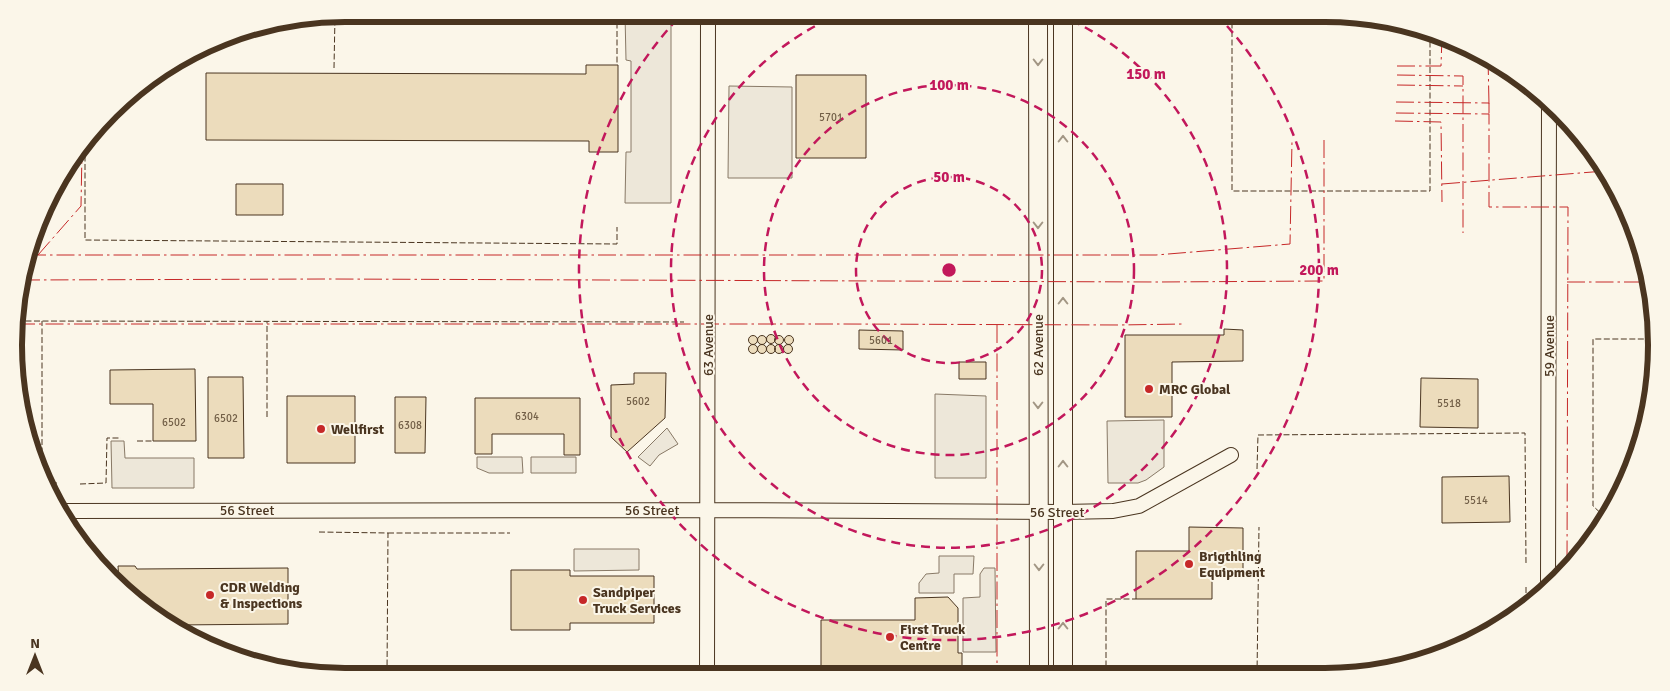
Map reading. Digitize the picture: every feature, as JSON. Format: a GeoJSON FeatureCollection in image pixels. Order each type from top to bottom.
{"type":"FeatureCollection","features":[{"type":"Feature","properties":{"kind":"main road","name":"62 Avenue"},"geometry":{"type":"LineString","coordinates":[[1038,22],[1039,668]]}},
{"type":"Feature","properties":{"kind":"main road","name":"62 Avenue"},"geometry":{"type":"LineString","coordinates":[[1063,22],[1063,668]]}},
{"type":"Feature","properties":{"kind":"street","name":"63 Avenue"},"geometry":{"type":"LineString","coordinates":[[707,668],[709,510],[708,22]]}},
{"type":"Feature","properties":{"kind":"street","name":"59 Avenue"},"geometry":{"type":"LineString","coordinates":[[1548,578],[1549,113]]}},
{"type":"Feature","properties":{"kind":"street","name":"56 Street"},"geometry":{"type":"LineString","coordinates":[[70,514],[709,510],[1113,511],[1138,506],[1231,454]]}},
{"type":"Feature","properties":{"kind":"shaded area"},"geometry":{"type":"Polygon","coordinates":[[[625,22],[671,22],[671,203],[625,203],[626,152],[631,152],[631,61],[626,60],[625,22]]]}},
{"type":"Feature","properties":{"kind":"shaded area"},"geometry":{"type":"Polygon","coordinates":[[[729,86],[792,87],[792,178],[728,178],[729,86]]]}},
{"type":"Feature","properties":{"kind":"shaded area"},"geometry":{"type":"Polygon","coordinates":[[[935,394],[986,396],[986,478],[935,478],[935,394]]]}},
{"type":"Feature","properties":{"kind":"shaded area"},"geometry":{"type":"Polygon","coordinates":[[[1164,420],[1164,467],[1146,480],[1138,483],[1108,483],[1107,421],[1164,420]]]}},
{"type":"Feature","properties":{"kind":"shaded area"},"geometry":{"type":"Polygon","coordinates":[[[667,428],[678,444],[659,455],[650,466],[638,457],[667,428]]]}},
{"type":"Feature","properties":{"kind":"shaded area"},"geometry":{"type":"Polygon","coordinates":[[[111,441],[124,441],[125,458],[194,458],[194,488],[112,488],[111,441]]]}},
{"type":"Feature","properties":{"kind":"shaded area"},"geometry":{"type":"Polygon","coordinates":[[[477,457],[522,457],[523,473],[489,473],[477,468],[477,457]]]}},
{"type":"Feature","properties":{"kind":"shaded area"},"geometry":{"type":"Polygon","coordinates":[[[531,457],[576,457],[576,473],[531,473],[531,457]]]}},
{"type":"Feature","properties":{"kind":"shaded area"},"geometry":{"type":"Polygon","coordinates":[[[574,549],[639,549],[639,570],[574,571],[574,549]]]}},
{"type":"Feature","properties":{"kind":"shaded area"},"geometry":{"type":"Polygon","coordinates":[[[939,556],[974,556],[973,574],[954,574],[954,593],[919,593],[919,583],[926,574],[939,573],[939,556]]]}},
{"type":"Feature","properties":{"kind":"shaded area"},"geometry":{"type":"Polygon","coordinates":[[[984,568],[995,568],[996,652],[963,652],[963,598],[980,597],[980,574],[984,568]]]}},
{"type":"Feature","properties":{"kind":"building"},"geometry":{"type":"Polygon","coordinates":[[[769,22],[825,22],[825,24],[769,24],[769,22]]]}},
{"type":"Feature","properties":{"kind":"building"},"geometry":{"type":"Polygon","coordinates":[[[586,65],[618,65],[618,152],[589,152],[589,141],[206,140],[206,73],[586,74],[586,65]]]}},
{"type":"Feature","properties":{"kind":"building"},"geometry":{"type":"Polygon","coordinates":[[[796,75],[866,75],[866,158],[796,158],[796,75]]]}},
{"type":"Feature","properties":{"kind":"building"},"geometry":{"type":"Polygon","coordinates":[[[236,184],[283,184],[283,215],[236,215],[236,184]]]}},
{"type":"Feature","properties":{"kind":"building","name":"MRC Global"},"geometry":{"type":"Polygon","coordinates":[[[1224,329],[1243,330],[1243,361],[1172,362],[1172,417],[1125,417],[1125,335],[1224,335],[1224,329]]]}},
{"type":"Feature","properties":{"kind":"building"},"geometry":{"type":"Polygon","coordinates":[[[859,330],[903,331],[903,350],[859,349],[859,330]]]}},
{"type":"Feature","properties":{"kind":"building"},"geometry":{"type":"Polygon","coordinates":[[[771,335],[775,339],[771,343],[767,339],[771,335]]]}},
{"type":"Feature","properties":{"kind":"building"},"geometry":{"type":"Polygon","coordinates":[[[753,336],[757,340],[753,344],[749,340],[753,336]]]}},
{"type":"Feature","properties":{"kind":"building"},"geometry":{"type":"Polygon","coordinates":[[[762,336],[766,340],[762,344],[758,340],[762,336]]]}},
{"type":"Feature","properties":{"kind":"building"},"geometry":{"type":"Polygon","coordinates":[[[779,336],[783,340],[779,344],[775,340],[779,336]]]}},
{"type":"Feature","properties":{"kind":"building"},"geometry":{"type":"Polygon","coordinates":[[[789,336],[793,340],[789,344],[785,340],[789,336]]]}},
{"type":"Feature","properties":{"kind":"building"},"geometry":{"type":"Polygon","coordinates":[[[753,345],[757,349],[753,353],[749,349],[753,345]]]}},
{"type":"Feature","properties":{"kind":"building"},"geometry":{"type":"Polygon","coordinates":[[[762,345],[766,349],[762,353],[758,349],[762,345]]]}},
{"type":"Feature","properties":{"kind":"building"},"geometry":{"type":"Polygon","coordinates":[[[771,345],[775,349],[771,353],[767,349],[771,345]]]}},
{"type":"Feature","properties":{"kind":"building"},"geometry":{"type":"Polygon","coordinates":[[[779,345],[783,349],[779,353],[775,349],[779,345]]]}},
{"type":"Feature","properties":{"kind":"building"},"geometry":{"type":"Polygon","coordinates":[[[788,345],[792,349],[788,353],[784,349],[788,345]]]}},
{"type":"Feature","properties":{"kind":"building"},"geometry":{"type":"Polygon","coordinates":[[[959,362],[986,362],[986,379],[959,379],[959,362]]]}},
{"type":"Feature","properties":{"kind":"building"},"geometry":{"type":"Polygon","coordinates":[[[195,369],[196,441],[153,441],[153,404],[110,404],[110,370],[195,369]]]}},
{"type":"Feature","properties":{"kind":"building"},"geometry":{"type":"Polygon","coordinates":[[[634,373],[666,373],[665,418],[627,452],[611,437],[611,385],[634,384],[634,373]]]}},
{"type":"Feature","properties":{"kind":"building"},"geometry":{"type":"Polygon","coordinates":[[[208,377],[243,377],[244,458],[208,458],[208,377]]]}},
{"type":"Feature","properties":{"kind":"building"},"geometry":{"type":"Polygon","coordinates":[[[1421,378],[1478,379],[1478,428],[1420,427],[1421,378]]]}},
{"type":"Feature","properties":{"kind":"building","name":"Wellfirst"},"geometry":{"type":"Polygon","coordinates":[[[287,396],[355,396],[355,463],[287,463],[287,396]]]}},
{"type":"Feature","properties":{"kind":"building"},"geometry":{"type":"Polygon","coordinates":[[[395,397],[426,397],[425,453],[395,453],[395,397]]]}},
{"type":"Feature","properties":{"kind":"building"},"geometry":{"type":"Polygon","coordinates":[[[475,398],[580,398],[580,455],[564,455],[564,434],[492,434],[492,454],[475,454],[475,398]]]}},
{"type":"Feature","properties":{"kind":"building"},"geometry":{"type":"Polygon","coordinates":[[[1509,476],[1510,522],[1442,523],[1442,477],[1509,476]]]}},
{"type":"Feature","properties":{"kind":"building","name":"Brigthling Equipment"},"geometry":{"type":"Polygon","coordinates":[[[1189,527],[1243,528],[1243,577],[1212,577],[1212,599],[1136,599],[1136,551],[1189,551],[1189,527]]]}},
{"type":"Feature","properties":{"kind":"building","name":"CDR Welding & Inspections"},"geometry":{"type":"Polygon","coordinates":[[[118,566],[135,566],[137,569],[288,568],[288,624],[184,625],[149,602],[119,575],[118,566]]]}},
{"type":"Feature","properties":{"kind":"building","name":"Sandpiper Truck Services"},"geometry":{"type":"Polygon","coordinates":[[[511,570],[570,570],[570,576],[654,576],[654,623],[570,623],[570,630],[511,630],[511,570]]]}},
{"type":"Feature","properties":{"kind":"building","name":"First Truck Centre"},"geometry":{"type":"Polygon","coordinates":[[[948,597],[958,608],[958,653],[962,653],[962,666],[958,666],[958,668],[821,668],[821,620],[915,620],[915,598],[948,597]]]}},
{"type":"Feature","properties":{"kind":"fence"},"geometry":{"type":"LineString","coordinates":[[617,22],[617,65]]}},
{"type":"Feature","properties":{"kind":"fence"},"geometry":{"type":"LineString","coordinates":[[1232,22],[1232,191],[1430,191],[1430,41]]}},
{"type":"Feature","properties":{"kind":"fence"},"geometry":{"type":"LineString","coordinates":[[334,68],[335,23]]}},
{"type":"Feature","properties":{"kind":"fence"},"geometry":{"type":"LineString","coordinates":[[85,155],[85,240],[617,244],[617,227]]}},
{"type":"Feature","properties":{"kind":"fence"},"geometry":{"type":"LineString","coordinates":[[23,321],[684,322]]}},
{"type":"Feature","properties":{"kind":"fence"},"geometry":{"type":"LineString","coordinates":[[42,321],[42,455]]}},
{"type":"Feature","properties":{"kind":"fence"},"geometry":{"type":"LineString","coordinates":[[267,322],[267,417]]}},
{"type":"Feature","properties":{"kind":"fence"},"geometry":{"type":"LineString","coordinates":[[1600,513],[1593,506],[1593,339],[1648,339]]}},
{"type":"Feature","properties":{"kind":"fence"},"geometry":{"type":"LineString","coordinates":[[1257,469],[1258,435],[1525,433],[1526,564]]}},
{"type":"Feature","properties":{"kind":"fence"},"geometry":{"type":"LineString","coordinates":[[80,484],[106,483],[107,438],[121,438]]}},
{"type":"Feature","properties":{"kind":"fence"},"geometry":{"type":"LineString","coordinates":[[137,441],[153,441]]}},
{"type":"Feature","properties":{"kind":"fence"},"geometry":{"type":"LineString","coordinates":[[1257,668],[1259,527]]}},
{"type":"Feature","properties":{"kind":"fence"},"geometry":{"type":"LineString","coordinates":[[319,532],[388,533],[387,668]]}},
{"type":"Feature","properties":{"kind":"fence"},"geometry":{"type":"LineString","coordinates":[[388,533],[510,533]]}},
{"type":"Feature","properties":{"kind":"fence"},"geometry":{"type":"LineString","coordinates":[[1526,587],[1526,598]]}},
{"type":"Feature","properties":{"kind":"fence"},"geometry":{"type":"LineString","coordinates":[[1106,668],[1106,599],[1136,599]]}},
{"type":"Feature","properties":{"kind":"power"},"geometry":{"type":"LineString","coordinates":[[1397,66],[1441,66],[1442,45]]}},
{"type":"Feature","properties":{"kind":"power"},"geometry":{"type":"LineString","coordinates":[[1488,67],[1489,104]]}},
{"type":"Feature","properties":{"kind":"power"},"geometry":{"type":"LineString","coordinates":[[1397,75],[1463,76],[1463,233]]}},
{"type":"Feature","properties":{"kind":"power"},"geometry":{"type":"LineString","coordinates":[[1397,85],[1463,86]]}},
{"type":"Feature","properties":{"kind":"power"},"geometry":{"type":"LineString","coordinates":[[1396,102],[1489,103],[1489,114]]}},
{"type":"Feature","properties":{"kind":"power"},"geometry":{"type":"LineString","coordinates":[[1396,113],[1489,114],[1489,207],[1568,207],[1567,558]]}},
{"type":"Feature","properties":{"kind":"power"},"geometry":{"type":"LineString","coordinates":[[1395,121],[1441,122],[1442,202]]}},
{"type":"Feature","properties":{"kind":"power"},"geometry":{"type":"LineString","coordinates":[[30,280],[1324,281],[1324,138]]}},
{"type":"Feature","properties":{"kind":"power"},"geometry":{"type":"LineString","coordinates":[[36,255],[1156,255],[1290,244],[1292,141]]}},
{"type":"Feature","properties":{"kind":"power"},"geometry":{"type":"LineString","coordinates":[[38,255],[81,206],[82,159]]}},
{"type":"Feature","properties":{"kind":"power"},"geometry":{"type":"LineString","coordinates":[[1442,184],[1596,172]]}},
{"type":"Feature","properties":{"kind":"power"},"geometry":{"type":"LineString","coordinates":[[1567,282],[1641,282]]}},
{"type":"Feature","properties":{"kind":"power"},"geometry":{"type":"LineString","coordinates":[[23,324],[1183,324]]}},
{"type":"Feature","properties":{"kind":"power"},"geometry":{"type":"LineString","coordinates":[[997,325],[997,668]]}},
{"type":"Feature","properties":{"kind":"place","name":"MRC Global"},"geometry":{"type":"Point","coordinates":[1149,389]}},
{"type":"Feature","properties":{"kind":"place","name":"Wellfirst"},"geometry":{"type":"Point","coordinates":[321,429]}},
{"type":"Feature","properties":{"kind":"place","name":"Brigthling Equipment"},"geometry":{"type":"Point","coordinates":[1189,564]}},
{"type":"Feature","properties":{"kind":"place","name":"CDR Welding & Inspections"},"geometry":{"type":"Point","coordinates":[210,595]}},
{"type":"Feature","properties":{"kind":"place","name":"Sandpiper Truck Services"},"geometry":{"type":"Point","coordinates":[583,600]}},
{"type":"Feature","properties":{"kind":"place","name":"First Truck Centre"},"geometry":{"type":"Point","coordinates":[890,637]}}]}
